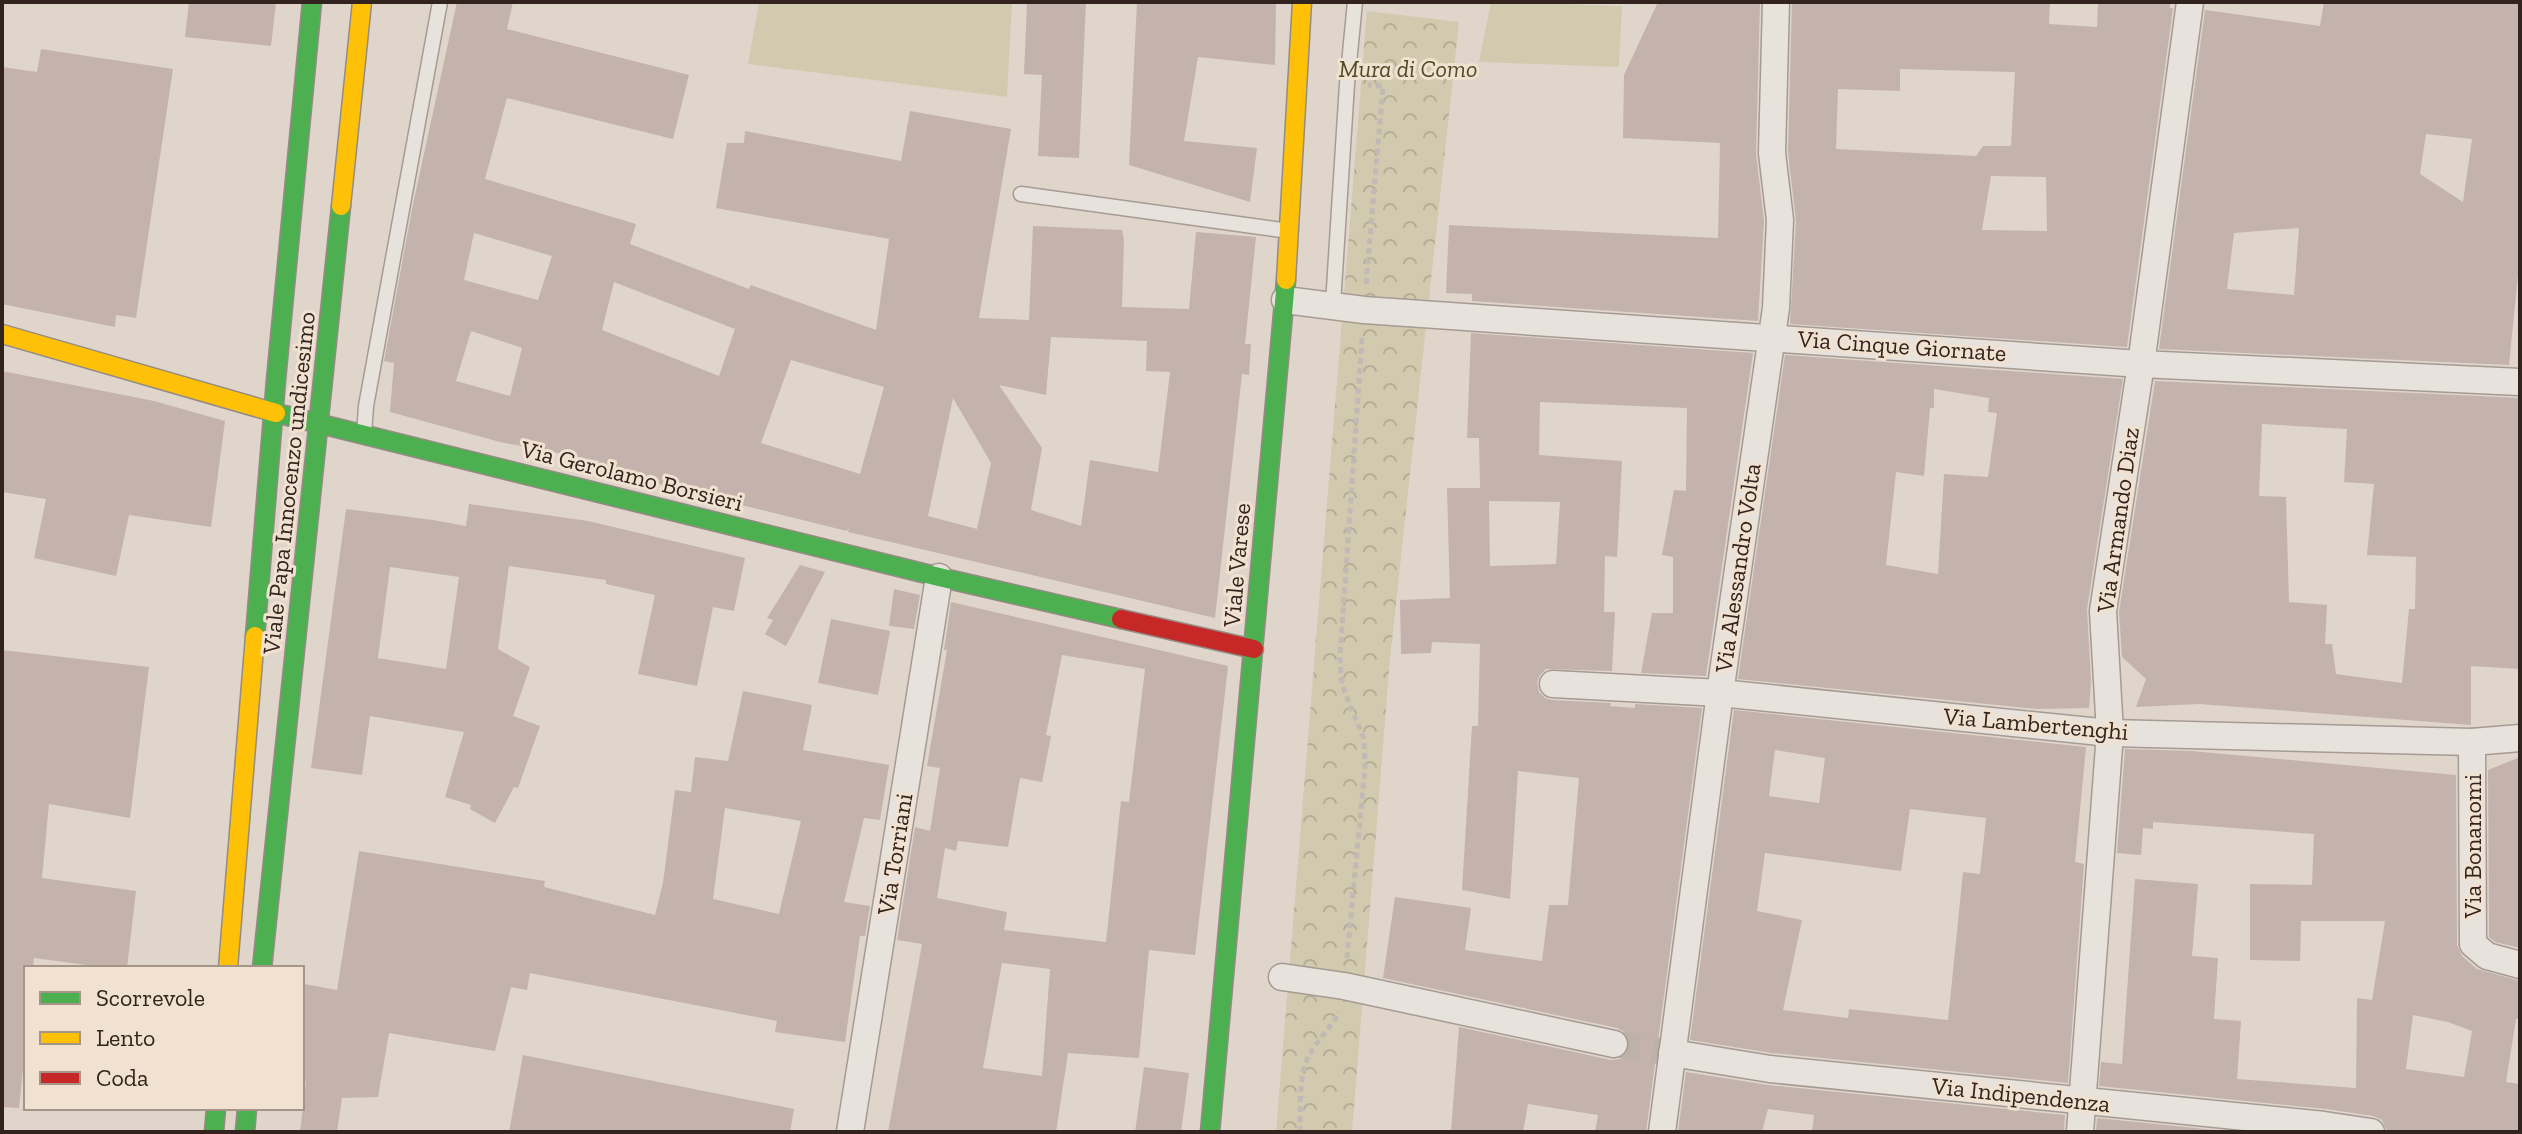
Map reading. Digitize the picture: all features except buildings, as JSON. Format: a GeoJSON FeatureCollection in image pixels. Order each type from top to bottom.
{"type":"FeatureCollection","features":[{"type":"Feature","properties":{"kind":"street","name":"Viale Papa Innocenzo undicesimo"},"geometry":{"type":"LineString","coordinates":[[228,966],[273,412],[312,2]]}},
{"type":"Feature","properties":{"kind":"street","name":"Viale Papa Innocenzo undicesimo"},"geometry":{"type":"LineString","coordinates":[[262,966],[362,2]]}},
{"type":"Feature","properties":{"kind":"street","name":"Viale Varese"},"geometry":{"type":"LineString","coordinates":[[1210,1132],[1285,300],[1302,2]]}},
{"type":"Feature","properties":{"kind":"street","name":"Via Alessandro Volta"},"geometry":{"type":"LineString","coordinates":[[1662,1132],[1720,693],[1776,308],[1780,220],[1772,153],[1776,2]]}},
{"type":"Feature","properties":{"kind":"street","name":"Via Armando Diaz"},"geometry":{"type":"LineString","coordinates":[[2080,1132],[2110,733],[2103,611],[2141,364],[2190,4]]}},
{"type":"Feature","properties":{"kind":"street","name":"Via Cinque Giornate"},"geometry":{"type":"LineString","coordinates":[[1285,300],[1364,310],[2141,364],[2520,382]]}},
{"type":"Feature","properties":{"kind":"street","name":"Via Gerolamo Borsieri"},"geometry":{"type":"LineString","coordinates":[[2,334],[273,412],[939,577],[1254,649]]}},
{"type":"Feature","properties":{"kind":"street","name":"Via Torriani"},"geometry":{"type":"LineString","coordinates":[[850,1132],[939,577]]}},
{"type":"Feature","properties":{"kind":"street","name":"Via Lambertenghi"},"geometry":{"type":"LineString","coordinates":[[1553,684],[1720,693],[2110,733],[2472,742],[2520,738]]}},
{"type":"Feature","properties":{"kind":"street","name":"Via Bonanomi"},"geometry":{"type":"LineString","coordinates":[[2472,742],[2473,944],[2487,956],[2520,965]]}},
{"type":"Feature","properties":{"kind":"street"},"geometry":{"type":"LineString","coordinates":[[1282,977],[1344,986],[1614,1044]]}},
{"type":"Feature","properties":{"kind":"street","name":"Via Indipendenza"},"geometry":{"type":"LineString","coordinates":[[1672,1053],[1770,1069],[2371,1132]]}},
{"type":"Feature","properties":{"kind":"street"},"geometry":{"type":"LineString","coordinates":[[214,1132],[216,1110]]}},
{"type":"Feature","properties":{"kind":"street"},"geometry":{"type":"LineString","coordinates":[[245,1132],[247,1110]]}},
{"type":"Feature","properties":{"kind":"lane"},"geometry":{"type":"LineString","coordinates":[[364,434],[366,406],[440,2]]}},
{"type":"Feature","properties":{"kind":"lane"},"geometry":{"type":"LineString","coordinates":[[1333,304],[1355,2]]}},
{"type":"Feature","properties":{"kind":"lane"},"geometry":{"type":"LineString","coordinates":[[1021,194],[1289,231]]}},
{"type":"Feature","properties":{"kind":"path"},"geometry":{"type":"LineString","coordinates":[[1300,1132],[1304,1071],[1308,1057],[1338,1013],[1344,986],[1365,767],[1364,739],[1345,693],[1340,656],[1383,86],[1347,84]]}},
{"type":"Feature","properties":{"kind":"green space"},"geometry":{"type":"Polygon","coordinates":[[[759,2],[1012,2],[1007,97],[748,64],[759,2]]]}},
{"type":"Feature","properties":{"kind":"green space"},"geometry":{"type":"Polygon","coordinates":[[[1491,2],[1622,6],[1619,67],[1479,62],[1491,2]]]}},
{"type":"Feature","properties":{"kind":"green space","name":"Mura di Como"},"geometry":{"type":"Polygon","coordinates":[[[1367,11],[1459,22],[1390,659],[1352,1132],[1276,1132],[1367,11]]]}},
{"type":"Feature","properties":{"kind":"tunnel"},"geometry":{"type":"LineString","coordinates":[[1614,1044],[1672,1053]]}},
{"type":"Feature","properties":{"kind":"traffic: fast"},"geometry":{"type":"LineString","coordinates":[[255,636],[312,2]]}},
{"type":"Feature","properties":{"kind":"traffic: fast"},"geometry":{"type":"LineString","coordinates":[[262,966],[341,206]]}},
{"type":"Feature","properties":{"kind":"traffic: fast"},"geometry":{"type":"LineString","coordinates":[[1210,1132],[1286,280]]}},
{"type":"Feature","properties":{"kind":"traffic: fast"},"geometry":{"type":"LineString","coordinates":[[276,413],[1121,619]]}},
{"type":"Feature","properties":{"kind":"traffic: fast"},"geometry":{"type":"LineString","coordinates":[[214,1132],[216,1110]]}},
{"type":"Feature","properties":{"kind":"traffic: fast"},"geometry":{"type":"LineString","coordinates":[[245,1132],[247,1110]]}},
{"type":"Feature","properties":{"kind":"traffic: slow"},"geometry":{"type":"LineString","coordinates":[[341,206],[362,2]]}},
{"type":"Feature","properties":{"kind":"traffic: slow"},"geometry":{"type":"LineString","coordinates":[[1286,280],[1302,2]]}},
{"type":"Feature","properties":{"kind":"traffic: slow"},"geometry":{"type":"LineString","coordinates":[[2,334],[276,413]]}},
{"type":"Feature","properties":{"kind":"traffic: slow"},"geometry":{"type":"LineString","coordinates":[[228,966],[255,636]]}},
{"type":"Feature","properties":{"kind":"traffic: jam"},"geometry":{"type":"LineString","coordinates":[[1121,619],[1254,649]]}}]}
